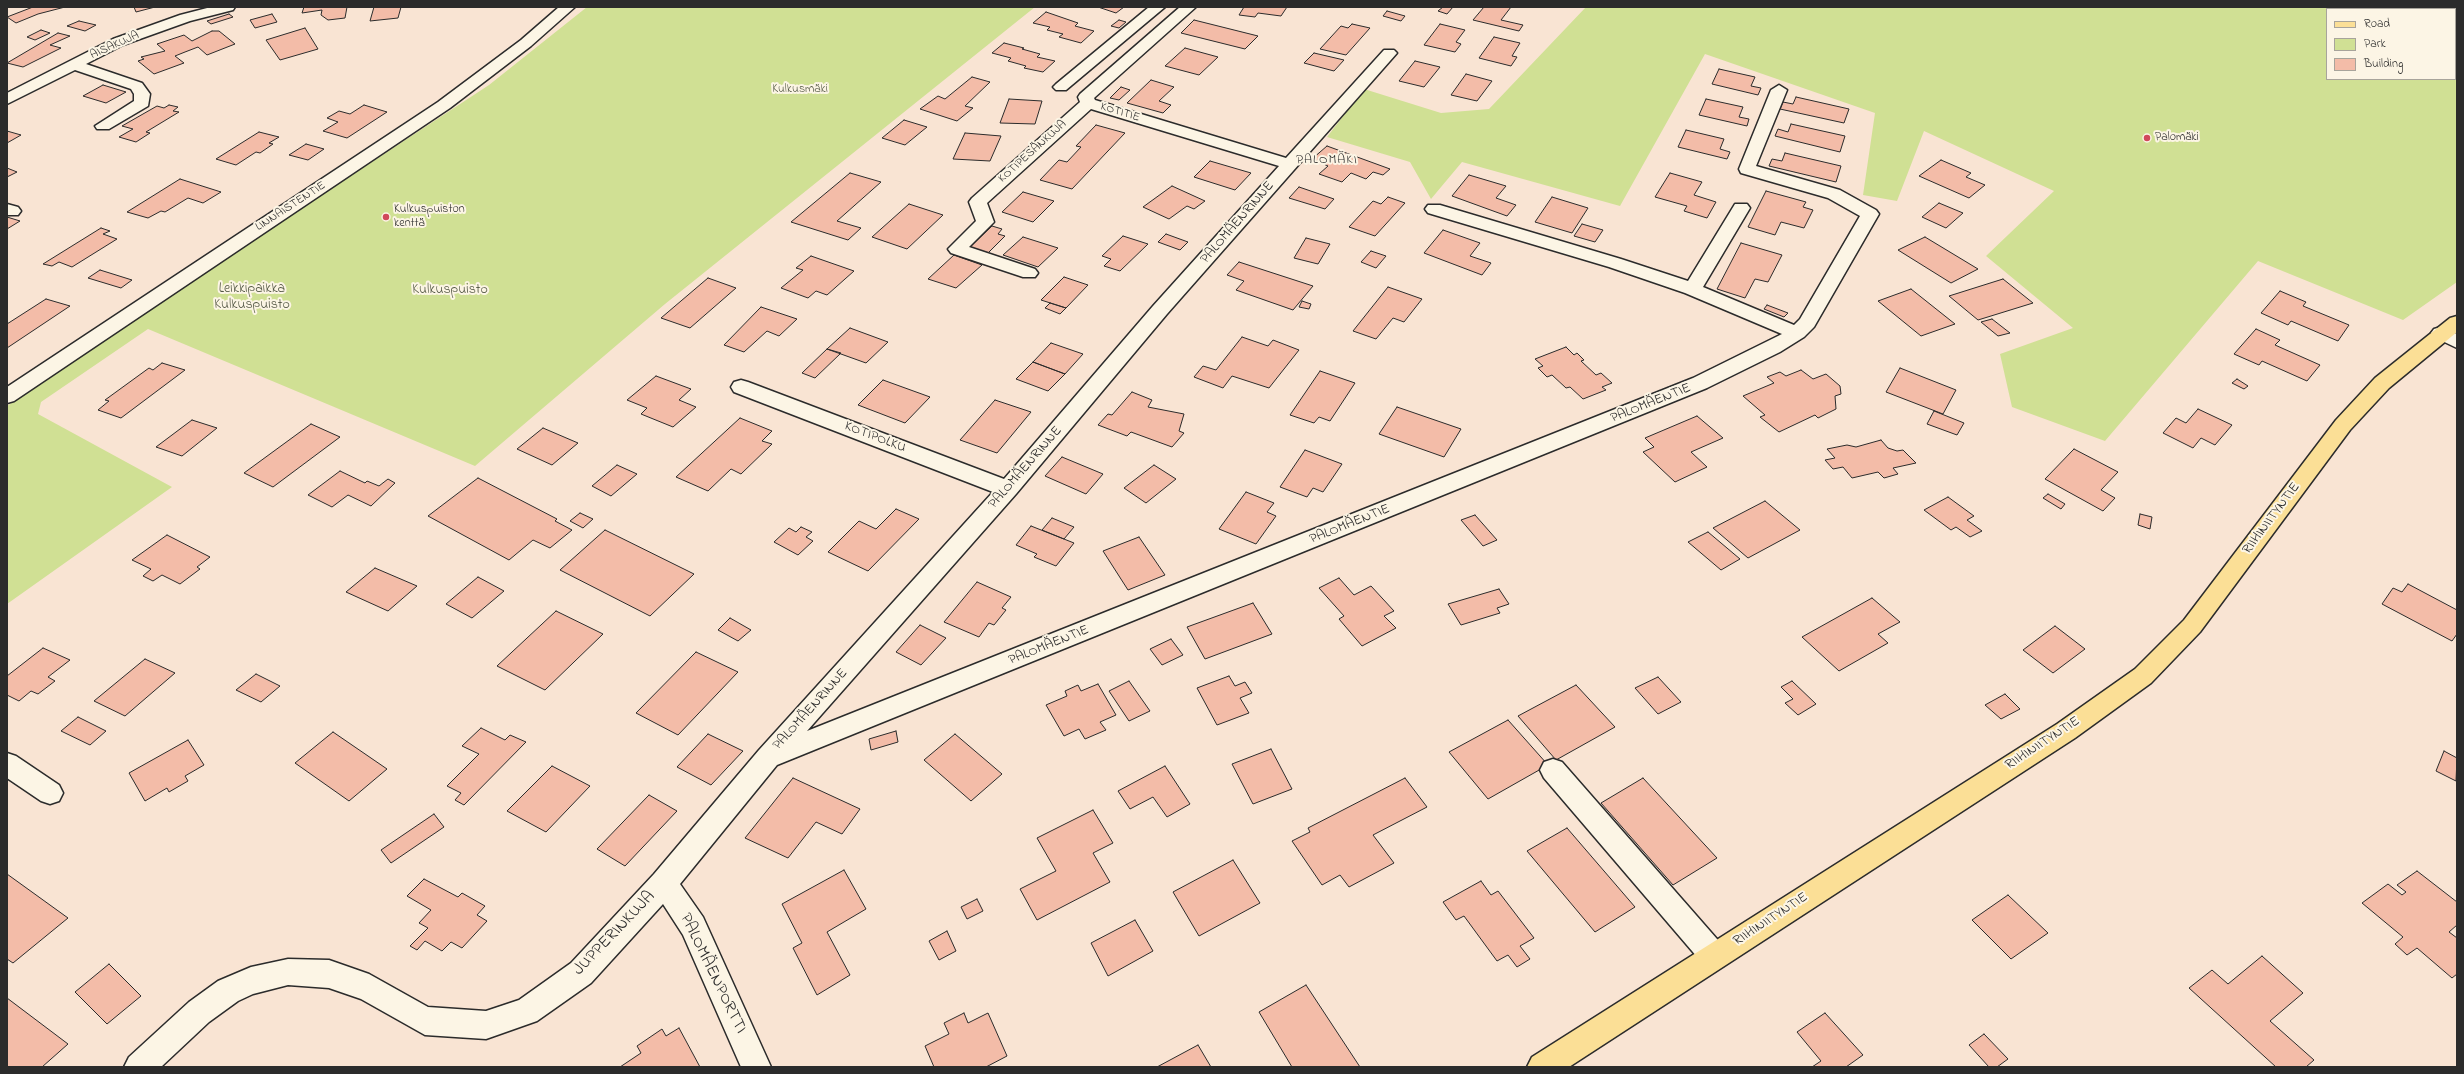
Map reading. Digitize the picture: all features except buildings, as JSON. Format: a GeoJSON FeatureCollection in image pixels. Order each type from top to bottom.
{"type":"FeatureCollection","features":[{"type":"Feature","properties":{"kind":"main road","name":"RIIHINIITYNTIE"},"geometry":{"type":"LineString","coordinates":[[1542,1067],[2066,731],[2144,676],[2192,626],[2343,425],[2382,383],[2452,332]]}},
{"type":"Feature","properties":{"kind":"street","name":"AISAKUJA"},"geometry":{"type":"LineString","coordinates":[[7,99],[118,42],[185,18],[228,7]]}},
{"type":"Feature","properties":{"kind":"street","name":"LINNAISTENTIE"},"geometry":{"type":"LineString","coordinates":[[7,396],[444,105],[526,43],[568,7]]}},
{"type":"Feature","properties":{"kind":"street"},"geometry":{"type":"LineString","coordinates":[[1061,87],[1158,7]]}},
{"type":"Feature","properties":{"kind":"street","name":"KOTITIE"},"geometry":{"type":"LineString","coordinates":[[1189,7],[1086,97],[1088,103],[1288,164]]}},
{"type":"Feature","properties":{"kind":"street"},"geometry":{"type":"LineString","coordinates":[[1124,35],[1150,42]]}},
{"type":"Feature","properties":{"kind":"street","name":"PALOMÄENRINNE"},"geometry":{"type":"LineString","coordinates":[[664,883],[768,758],[1008,489],[1160,310],[1288,164],[1389,53]]}},
{"type":"Feature","properties":{"kind":"street"},"geometry":{"type":"LineString","coordinates":[[74,65],[137,86],[142,94],[142,103],[103,126]]}},
{"type":"Feature","properties":{"kind":"street","name":"PALOMÄENTIE"},"geometry":{"type":"LineString","coordinates":[[768,758],[1634,411],[1700,383],[1774,348],[1797,333],[1807,323],[1870,214],[1834,194],[1747,169],[1779,90]]}},
{"type":"Feature","properties":{"kind":"street","name":"KOTIPESÄNKUJA"},"geometry":{"type":"LineString","coordinates":[[1029,273],[957,249],[984,222],[978,202],[1088,103]]}},
{"type":"Feature","properties":{"kind":"street"},"geometry":{"type":"LineString","coordinates":[[1692,289],[1741,208]]}},
{"type":"Feature","properties":{"kind":"street"},"geometry":{"type":"LineString","coordinates":[[1434,209],[1615,263],[1692,289],[1797,333]]}},
{"type":"Feature","properties":{"kind":"street","name":"KOTIPOLKU"},"geometry":{"type":"LineString","coordinates":[[741,387],[1008,489]]}},
{"type":"Feature","properties":{"kind":"street"},"geometry":{"type":"LineString","coordinates":[[7,764],[50,794]]}},
{"type":"Feature","properties":{"kind":"street"},"geometry":{"type":"LineString","coordinates":[[1553,770],[1714,956]]}},
{"type":"Feature","properties":{"kind":"street","name":"JUPPERINKUJA"},"geometry":{"type":"LineString","coordinates":[[139,1067],[199,1012],[228,991],[251,981],[288,972],[329,974],[369,988],[425,1021],[486,1025],[527,1011],[581,972],[664,883]]}},
{"type":"Feature","properties":{"kind":"street","name":"PALOMÄENPORTTI"},"geometry":{"type":"LineString","coordinates":[[664,883],[693,926],[756,1067]]}},
{"type":"Feature","properties":{"kind":"green space","name":"Kulkuspuisto"},"geometry":{"type":"Polygon","coordinates":[[[587,7],[1035,7],[665,304],[475,466],[148,329],[41,402],[38,414],[172,487],[7,604],[7,406],[128,322],[489,85],[587,7]]]}},
{"type":"Feature","properties":{"kind":"green space"},"geometry":{"type":"Polygon","coordinates":[[[1586,7],[2443,7],[2445,8],[2326,8],[2326,80],[2456,80],[2457,15],[2457,282],[2403,320],[2258,261],[2105,441],[2012,407],[2000,354],[2073,328],[1986,256],[2054,191],[1924,131],[1897,201],[1863,195],[1875,113],[1705,54],[1620,206],[1462,162],[1431,199],[1410,162],[1327,137],[1364,89],[1441,113],[1489,109],[1586,7]]]}},
{"type":"Feature","properties":{"kind":"place","name":"Palomäki"},"geometry":{"type":"Point","coordinates":[2147,138]}},
{"type":"Feature","properties":{"kind":"place","name":"Kulkuspuiston kenttä"},"geometry":{"type":"Point","coordinates":[386,217]}},
{"type":"Feature","properties":{"kind":"district","name":"PALOMÄKI"},"geometry":{"type":"Point","coordinates":[1327,161]}},
{"type":"Feature","properties":{"kind":"park label","name":"Kulkusmäki"},"geometry":{"type":"Point","coordinates":[800,90]}},
{"type":"Feature","properties":{"kind":"park label","name":"Leikkipaikka Kulkuspuisto"},"geometry":{"type":"Point","coordinates":[252,298]}}]}
